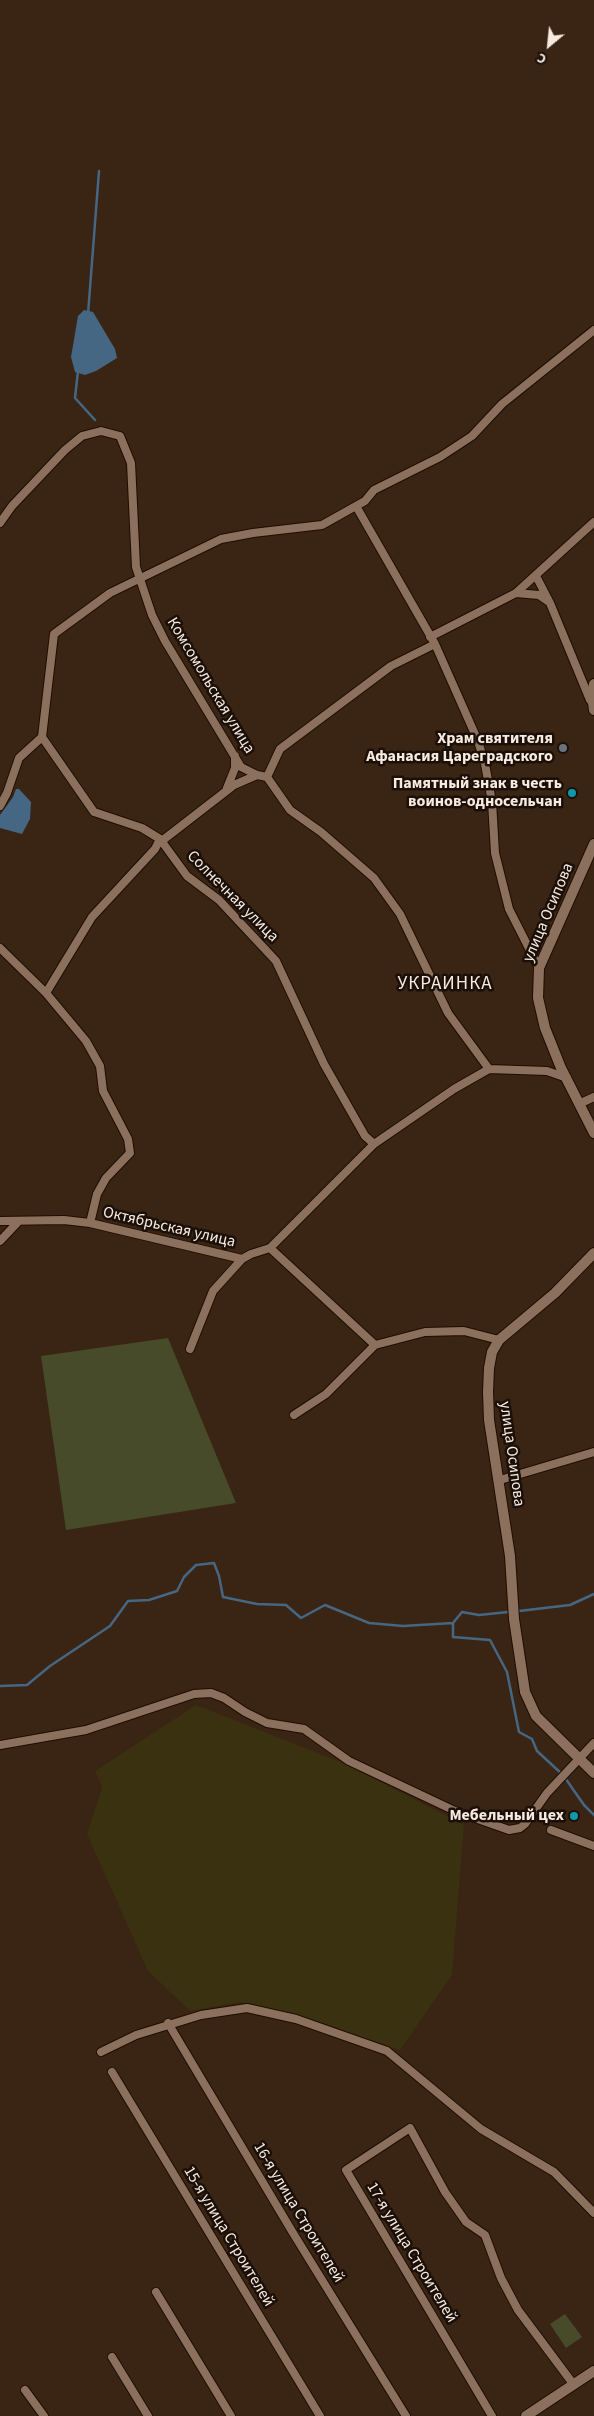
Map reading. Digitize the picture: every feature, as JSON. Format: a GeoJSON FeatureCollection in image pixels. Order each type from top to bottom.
{"type":"FeatureCollection","features":[{"type":"Feature","properties":{"kind":"main road"},"geometry":{"type":"LineString","coordinates":[[594,684],[592,695],[594,710]]}},
{"type":"Feature","properties":{"kind":"main road","name":"улица Осипова"},"geometry":{"type":"LineString","coordinates":[[594,844],[539,968],[538,998],[544,1028],[594,1133]]}},
{"type":"Feature","properties":{"kind":"main road","name":"улица Осипова"},"geometry":{"type":"LineString","coordinates":[[580,1759],[541,1721],[529,1703],[524,1686],[514,1619],[510,1556],[500,1480],[489,1420],[488,1392],[492,1352],[499,1340],[555,1293],[594,1253]]}},
{"type":"Feature","properties":{"kind":"main road"},"geometry":{"type":"LineString","coordinates":[[580,1759],[594,1773]]}},
{"type":"Feature","properties":{"kind":"main road"},"geometry":{"type":"LineString","coordinates":[[526,2416],[594,2371]]}},
{"type":"Feature","properties":{"kind":"street"},"geometry":{"type":"LineString","coordinates":[[0,806],[7,794],[19,758],[42,737],[54,634],[110,593],[222,539],[253,533],[322,525],[365,501],[374,490],[440,457],[472,436],[502,404],[594,330]]}},
{"type":"Feature","properties":{"kind":"street","name":"Комсомольская улица"},"geometry":{"type":"LineString","coordinates":[[0,523],[12,506],[65,450],[82,436],[101,431],[120,436],[131,463],[136,567],[152,615],[165,641],[242,767],[257,775],[267,777]]}},
{"type":"Feature","properties":{"kind":"street"},"geometry":{"type":"LineString","coordinates":[[356,506],[434,644],[478,741],[485,764],[492,802],[495,853],[509,910],[539,968]]}},
{"type":"Feature","properties":{"kind":"street"},"geometry":{"type":"LineString","coordinates":[[430,637],[516,593],[594,522]]}},
{"type":"Feature","properties":{"kind":"street"},"geometry":{"type":"LineString","coordinates":[[536,576],[550,603],[594,710]]}},
{"type":"Feature","properties":{"kind":"street"},"geometry":{"type":"LineString","coordinates":[[516,593],[539,595],[550,603]]}},
{"type":"Feature","properties":{"kind":"street"},"geometry":{"type":"LineString","coordinates":[[434,644],[391,666],[280,749],[267,777],[290,810],[321,832],[374,878],[400,914],[448,1013],[488,1070]]}},
{"type":"Feature","properties":{"kind":"street","name":"Солнечная улица"},"geometry":{"type":"LineString","coordinates":[[42,737],[94,812],[142,828],[160,839],[187,876],[219,900],[276,961],[324,1064],[364,1136],[374,1144]]}},
{"type":"Feature","properties":{"kind":"street"},"geometry":{"type":"LineString","coordinates":[[225,792],[235,768],[235,756]]}},
{"type":"Feature","properties":{"kind":"street"},"geometry":{"type":"LineString","coordinates":[[46,993],[92,917],[155,849],[160,839],[163,840],[234,785],[257,775]]}},
{"type":"Feature","properties":{"kind":"street"},"geometry":{"type":"LineString","coordinates":[[0,948],[46,993],[86,1041],[100,1066],[104,1091],[128,1139],[130,1153],[106,1178],[97,1194],[90,1223]]}},
{"type":"Feature","properties":{"kind":"street"},"geometry":{"type":"LineString","coordinates":[[375,1345],[270,1248],[374,1144],[454,1089],[488,1070],[547,1071],[567,1078]]}},
{"type":"Feature","properties":{"kind":"street"},"geometry":{"type":"LineString","coordinates":[[581,1103],[594,1097]]}},
{"type":"Feature","properties":{"kind":"street","name":"Октябрьская улица"},"geometry":{"type":"LineString","coordinates":[[0,1221],[64,1220],[90,1223],[242,1259],[270,1248]]}},
{"type":"Feature","properties":{"kind":"street"},"geometry":{"type":"LineString","coordinates":[[0,1241],[18,1222]]}},
{"type":"Feature","properties":{"kind":"street"},"geometry":{"type":"LineString","coordinates":[[190,1349],[213,1291],[242,1259]]}},
{"type":"Feature","properties":{"kind":"street"},"geometry":{"type":"LineString","coordinates":[[294,1416],[326,1394],[375,1345],[426,1332],[464,1331],[499,1340]]}},
{"type":"Feature","properties":{"kind":"street"},"geometry":{"type":"LineString","coordinates":[[500,1480],[594,1452]]}},
{"type":"Feature","properties":{"kind":"street"},"geometry":{"type":"LineString","coordinates":[[0,1745],[86,1730],[194,1694],[211,1693],[224,1698],[262,1722],[304,1729],[349,1761],[455,1811],[509,1830],[520,1828],[525,1824],[547,1793],[594,1743]]}},
{"type":"Feature","properties":{"kind":"street"},"geometry":{"type":"LineString","coordinates":[[551,1830],[594,1846]]}},
{"type":"Feature","properties":{"kind":"street"},"geometry":{"type":"LineString","coordinates":[[101,2052],[136,2035],[168,2023],[201,2015],[247,2008],[296,2019],[387,2051],[481,2129],[554,2172],[594,2212]]}},
{"type":"Feature","properties":{"kind":"street","name":"16-я улица Строителей"},"geometry":{"type":"LineString","coordinates":[[168,2023],[293,2233],[406,2416]]}},
{"type":"Feature","properties":{"kind":"street","name":"15-я улица Строителей"},"geometry":{"type":"LineString","coordinates":[[112,2072],[320,2416]]}},
{"type":"Feature","properties":{"kind":"street","name":"17-я улица Строителей"},"geometry":{"type":"LineString","coordinates":[[492,2416],[346,2170],[410,2128],[451,2200],[466,2222],[485,2234],[501,2278],[518,2310],[574,2385]]}},
{"type":"Feature","properties":{"kind":"street"},"geometry":{"type":"LineString","coordinates":[[156,2292],[231,2416]]}},
{"type":"Feature","properties":{"kind":"street"},"geometry":{"type":"LineString","coordinates":[[112,2357],[148,2416]]}},
{"type":"Feature","properties":{"kind":"street"},"geometry":{"type":"LineString","coordinates":[[25,2390],[44,2416]]}},
{"type":"Feature","properties":{"kind":"green space"},"geometry":{"type":"Polygon","coordinates":[[[168,1338],[236,1503],[66,1530],[41,1356],[168,1338]]]}},
{"type":"Feature","properties":{"kind":"green space"},"geometry":{"type":"Polygon","coordinates":[[[565,2314],[582,2337],[566,2348],[550,2324],[565,2314]]]}},
{"type":"Feature","properties":{"kind":"sand"},"geometry":{"type":"Polygon","coordinates":[[[196,1705],[348,1765],[464,1825],[452,1975],[400,2050],[241,2002],[190,2011],[148,1971],[87,1834],[102,1787],[95,1771],[196,1705]]]}},
{"type":"Feature","properties":{"kind":"water"},"geometry":{"type":"Polygon","coordinates":[[[84,310],[93,312],[115,349],[117,358],[96,371],[85,375],[75,372],[71,357],[78,316],[84,310]]]}},
{"type":"Feature","properties":{"kind":"water"},"geometry":{"type":"Polygon","coordinates":[[[16,789],[19,789],[31,802],[30,819],[22,834],[0,828],[0,815],[13,797],[16,789]]]}},
{"type":"Feature","properties":{"kind":"waterway"},"geometry":{"type":"LineString","coordinates":[[88,314],[99,171]]}},
{"type":"Feature","properties":{"kind":"waterway"},"geometry":{"type":"LineString","coordinates":[[78,371],[75,398],[95,420]]}},
{"type":"Feature","properties":{"kind":"waterway"},"geometry":{"type":"LineString","coordinates":[[0,1686],[27,1685],[50,1666],[110,1626],[128,1601],[149,1600],[177,1591],[184,1577],[196,1565],[214,1563],[219,1576],[223,1597],[257,1604],[286,1605],[301,1618],[325,1605],[369,1623],[403,1626],[453,1623],[462,1612],[479,1615],[508,1612]]}},
{"type":"Feature","properties":{"kind":"waterway"},"geometry":{"type":"LineString","coordinates":[[519,1611],[570,1605],[594,1594]]}},
{"type":"Feature","properties":{"kind":"waterway"},"geometry":{"type":"LineString","coordinates":[[453,1623],[453,1637],[490,1640],[507,1672],[519,1732],[532,1739],[537,1751],[563,1775],[584,1805],[594,1815]]}},
{"type":"Feature","properties":{"kind":"place","name":"Храм святителя Афанасия Цареградского"},"geometry":{"type":"Point","coordinates":[563,748]}},
{"type":"Feature","properties":{"kind":"place","name":"Памятный знак в честь воинов-односельчан"},"geometry":{"type":"Point","coordinates":[572,793]}},
{"type":"Feature","properties":{"kind":"place","name":"Мебельный цех"},"geometry":{"type":"Point","coordinates":[574,1816]}},
{"type":"Feature","properties":{"kind":"district","name":"УКРАИНКА"},"geometry":{"type":"Point","coordinates":[445,985]}}]}
